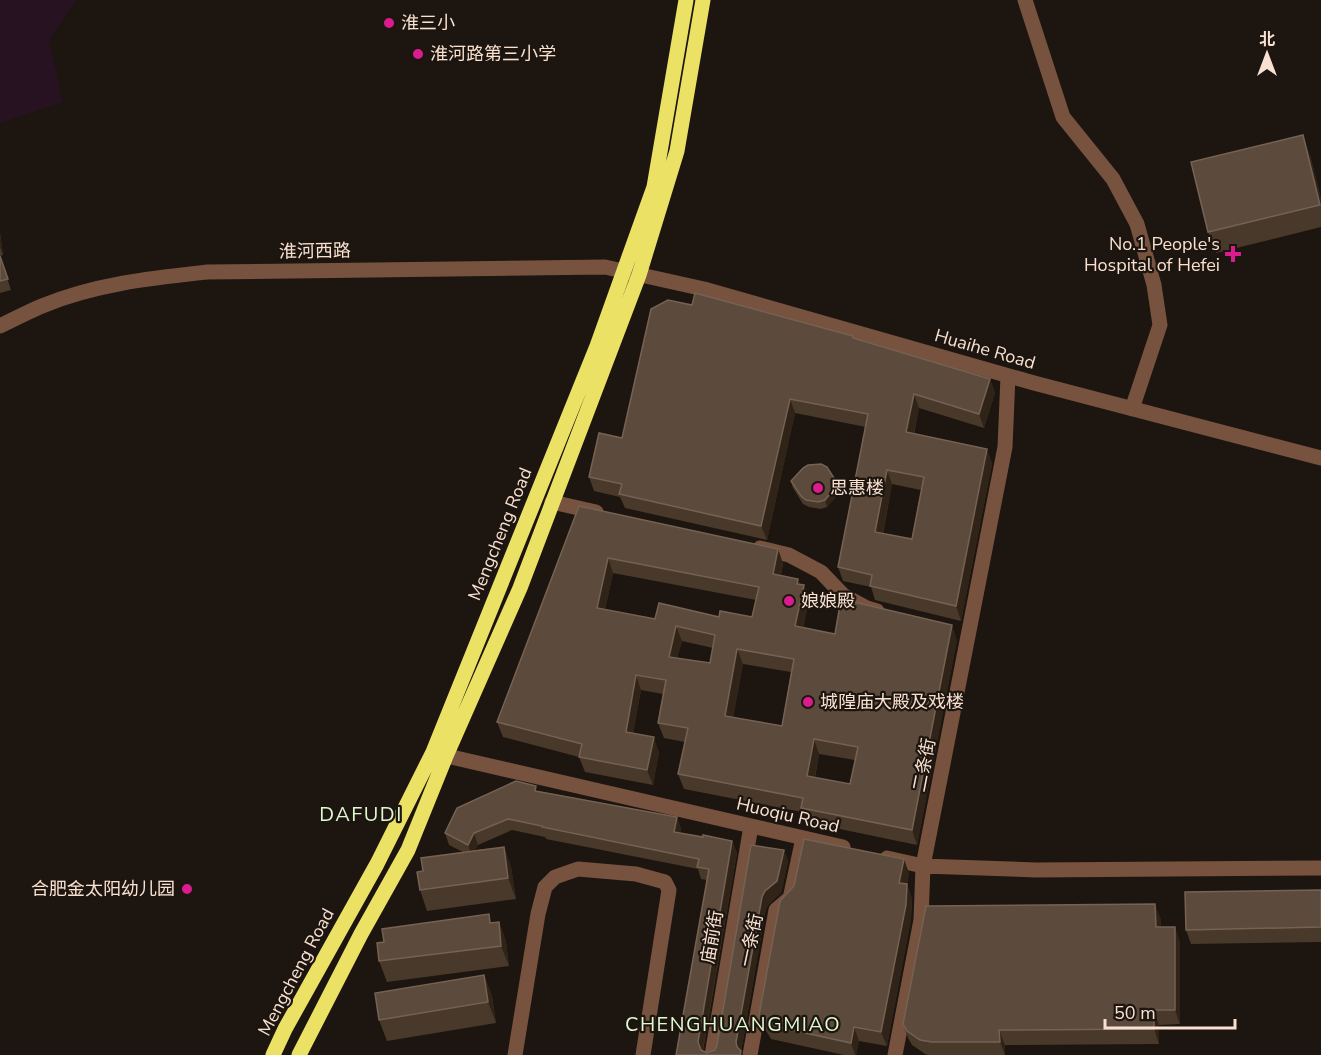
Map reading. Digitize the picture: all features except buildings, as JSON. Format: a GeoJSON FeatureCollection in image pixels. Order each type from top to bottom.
{"type":"FeatureCollection","features":[{"type":"Feature","properties":{"kind":"main road","name":"Mengcheng Road"},"geometry":{"type":"LineString","coordinates":[[299,1055],[408,850],[439,754],[597,346],[632,273],[654,187],[686,0]]}},
{"type":"Feature","properties":{"kind":"main road","name":"Mengcheng Road"},"geometry":{"type":"LineString","coordinates":[[273,1055],[285,1029],[439,754],[520,588],[677,151],[703,0]]}},
{"type":"Feature","properties":{"kind":"street"},"geometry":{"type":"LineString","coordinates":[[1025,0],[1063,117],[1113,179],[1137,224],[1154,285],[1160,325],[1132,409]]}},
{"type":"Feature","properties":{"kind":"street","name":"淮河西路"},"geometry":{"type":"LineString","coordinates":[[0,326],[44,305],[92,290],[169,276],[207,272],[604,267],[632,273]]}},
{"type":"Feature","properties":{"kind":"street","name":"Huaihe Road"},"geometry":{"type":"LineString","coordinates":[[632,273],[704,289],[1008,376],[1321,458]]}},
{"type":"Feature","properties":{"kind":"street","name":"二条街"},"geometry":{"type":"LineString","coordinates":[[895,1055],[921,920],[923,866],[964,632],[1005,447],[1008,376]]}},
{"type":"Feature","properties":{"kind":"street"},"geometry":{"type":"LineString","coordinates":[[552,502],[609,515]]}},
{"type":"Feature","properties":{"kind":"street"},"geometry":{"type":"LineString","coordinates":[[746,545],[789,555],[821,572],[843,595],[867,608],[896,616]]}},
{"type":"Feature","properties":{"kind":"street","name":"Huoqiu Road"},"geometry":{"type":"LineString","coordinates":[[439,754],[923,866],[1036,870],[1321,868]]}},
{"type":"Feature","properties":{"kind":"street","name":"庙前街"},"geometry":{"type":"LineString","coordinates":[[712,1055],[751,826]]}},
{"type":"Feature","properties":{"kind":"street","name":"一条街"},"geometry":{"type":"LineString","coordinates":[[750,1055],[776,910],[790,898],[803,838]]}},
{"type":"Feature","properties":{"kind":"street"},"geometry":{"type":"LineString","coordinates":[[515,1055],[538,914],[545,887],[555,877],[578,869],[636,874],[665,882],[669,890],[643,1055]]}},
{"type":"Feature","properties":{"kind":"shaded area"},"geometry":{"type":"Polygon","coordinates":[[[0,0],[76,0],[49,40],[63,102],[0,123],[0,0]]]}},
{"type":"Feature","properties":{"kind":"place","name":"淮三小"},"geometry":{"type":"Point","coordinates":[389,23]}},
{"type":"Feature","properties":{"kind":"place","name":"淮河路第三小学"},"geometry":{"type":"Point","coordinates":[418,54]}},
{"type":"Feature","properties":{"kind":"place","name":"No.1 People's Hospital of Hefei"},"geometry":{"type":"Point","coordinates":[1233,254]}},
{"type":"Feature","properties":{"kind":"place","name":"思惠楼"},"geometry":{"type":"Point","coordinates":[818,488]}},
{"type":"Feature","properties":{"kind":"place","name":"娘娘殿"},"geometry":{"type":"Point","coordinates":[789,601]}},
{"type":"Feature","properties":{"kind":"place","name":"城隍庙大殿及戏楼"},"geometry":{"type":"Point","coordinates":[808,702]}},
{"type":"Feature","properties":{"kind":"place","name":"合肥金太阳幼儿园"},"geometry":{"type":"Point","coordinates":[187,889]}},
{"type":"Feature","properties":{"kind":"district","name":"DAFUDI"},"geometry":{"type":"Point","coordinates":[361,814]}},
{"type":"Feature","properties":{"kind":"district","name":"CHENGHUANGMIAO"},"geometry":{"type":"Point","coordinates":[733,1024]}}]}
